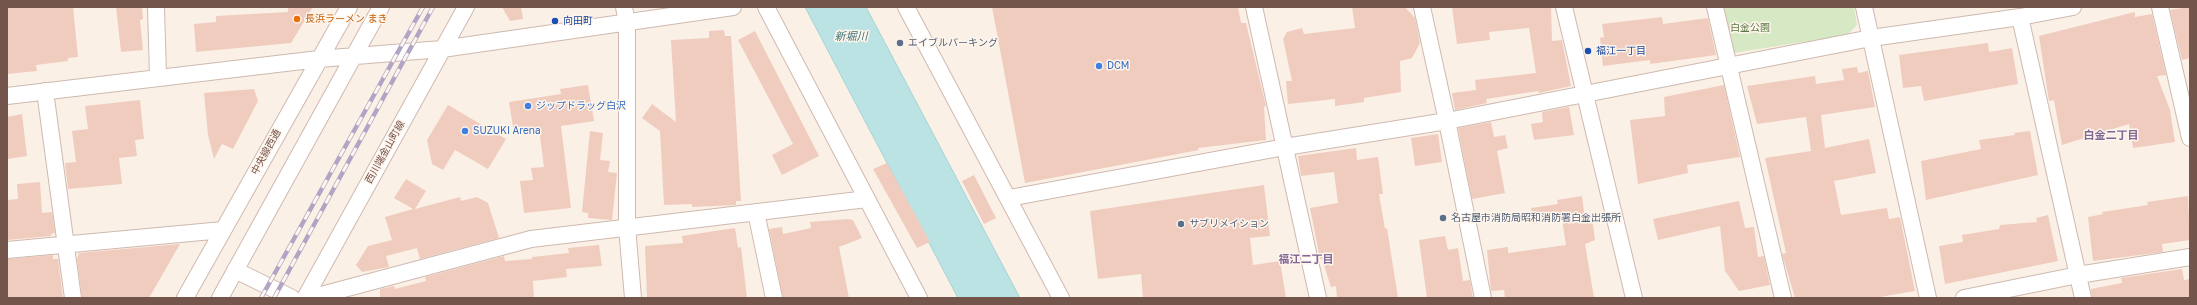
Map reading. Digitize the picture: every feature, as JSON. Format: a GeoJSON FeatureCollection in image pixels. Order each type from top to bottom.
{"type":"FeatureCollection","features":[{"type":"Feature","properties":{"kind":"street"},"geometry":{"type":"LineString","coordinates":[[156,7],[158,76]]}},
{"type":"Feature","properties":{"kind":"street","name":"中央線西通"},"geometry":{"type":"LineString","coordinates":[[185,298],[318,59],[349,7]]}},
{"type":"Feature","properties":{"kind":"street"},"geometry":{"type":"LineString","coordinates":[[220,298],[381,7]]}},
{"type":"Feature","properties":{"kind":"street","name":"西川端金山町線"},"geometry":{"type":"LineString","coordinates":[[305,298],[466,7]]}},
{"type":"Feature","properties":{"kind":"street"},"geometry":{"type":"LineString","coordinates":[[624,7],[627,23],[627,227],[633,298]]}},
{"type":"Feature","properties":{"kind":"street"},"geometry":{"type":"LineString","coordinates":[[7,96],[158,76],[318,59],[442,49],[733,7]]}},
{"type":"Feature","properties":{"kind":"street"},"geometry":{"type":"LineString","coordinates":[[766,7],[919,298]]}},
{"type":"Feature","properties":{"kind":"street"},"geometry":{"type":"LineString","coordinates":[[906,7],[1061,298]]}},
{"type":"Feature","properties":{"kind":"street"},"geometry":{"type":"LineString","coordinates":[[1254,7],[1318,298]]}},
{"type":"Feature","properties":{"kind":"street"},"geometry":{"type":"LineString","coordinates":[[1422,7],[1483,298]]}},
{"type":"Feature","properties":{"kind":"street"},"geometry":{"type":"LineString","coordinates":[[1564,7],[1587,94],[1634,298]]}},
{"type":"Feature","properties":{"kind":"street"},"geometry":{"type":"LineString","coordinates":[[1715,7],[1727,66],[1783,298]]}},
{"type":"Feature","properties":{"kind":"street"},"geometry":{"type":"LineString","coordinates":[[1864,7],[1928,298]]}},
{"type":"Feature","properties":{"kind":"street"},"geometry":{"type":"LineString","coordinates":[[1009,198],[1285,147],[1447,121],[1871,38],[2020,17],[2073,7]]}},
{"type":"Feature","properties":{"kind":"street"},"geometry":{"type":"LineString","coordinates":[[2160,7],[2190,138]]}},
{"type":"Feature","properties":{"kind":"street"},"geometry":{"type":"LineString","coordinates":[[2020,17],[2083,298]]}},
{"type":"Feature","properties":{"kind":"street"},"geometry":{"type":"LineString","coordinates":[[45,91],[73,298]]}},
{"type":"Feature","properties":{"kind":"street"},"geometry":{"type":"LineString","coordinates":[[310,298],[531,239],[867,199]]}},
{"type":"Feature","properties":{"kind":"street"},"geometry":{"type":"LineString","coordinates":[[756,212],[774,298]]}},
{"type":"Feature","properties":{"kind":"street"},"geometry":{"type":"LineString","coordinates":[[7,250],[223,230]]}},
{"type":"Feature","properties":{"kind":"street"},"geometry":{"type":"LineString","coordinates":[[1964,298],[2078,275],[2190,257]]}},
{"type":"Feature","properties":{"kind":"street"},"geometry":{"type":"LineString","coordinates":[[235,270],[292,298]]}},
{"type":"Feature","properties":{"kind":"green space","name":"白金公園"},"geometry":{"type":"Polygon","coordinates":[[[1722,7],[1854,7],[1857,25],[1847,35],[1733,53],[1722,7]]]}},
{"type":"Feature","properties":{"kind":"water","name":"新堀川"},"geometry":{"type":"Polygon","coordinates":[[[805,7],[866,7],[1020,298],[958,298],[805,7]]]}},
{"type":"Feature","properties":{"kind":"building"},"geometry":{"type":"Polygon","coordinates":[[[7,7],[73,7],[78,57],[68,58],[68,61],[36,65],[37,71],[7,74],[7,7]]]}},
{"type":"Feature","properties":{"kind":"building"},"geometry":{"type":"Polygon","coordinates":[[[116,7],[142,7],[143,19],[140,20],[143,50],[121,52],[116,7]]]}},
{"type":"Feature","properties":{"kind":"building"},"geometry":{"type":"Polygon","coordinates":[[[313,7],[291,43],[196,52],[194,24],[216,22],[216,16],[288,12],[288,8],[313,7]]]}},
{"type":"Feature","properties":{"kind":"building"},"geometry":{"type":"Polygon","coordinates":[[[502,7],[521,7],[523,19],[510,21],[502,7]]]}},
{"type":"Feature","properties":{"kind":"building"},"geometry":{"type":"Polygon","coordinates":[[[992,7],[1238,7],[1241,23],[1246,23],[1266,106],[1264,107],[1266,140],[1198,148],[1199,150],[1025,183],[992,7]]]}},
{"type":"Feature","properties":{"kind":"building"},"geometry":{"type":"Polygon","coordinates":[[[1352,7],[1405,7],[1415,18],[1420,43],[1412,58],[1400,61],[1401,92],[1364,98],[1364,102],[1335,106],[1335,99],[1288,104],[1286,81],[1292,81],[1283,39],[1287,32],[1302,28],[1304,34],[1355,28],[1352,7]]]}},
{"type":"Feature","properties":{"kind":"building"},"geometry":{"type":"Polygon","coordinates":[[[1452,7],[1551,7],[1552,41],[1562,40],[1571,86],[1539,93],[1538,91],[1486,99],[1487,103],[1455,110],[1452,93],[1476,90],[1475,80],[1536,73],[1529,28],[1489,32],[1490,40],[1457,44],[1452,7]]]}},
{"type":"Feature","properties":{"kind":"building"},"geometry":{"type":"Polygon","coordinates":[[[2190,7],[2190,58],[2182,60],[2170,10],[2190,7]]]}},
{"type":"Feature","properties":{"kind":"building"},"geometry":{"type":"Polygon","coordinates":[[[2135,12],[2135,17],[2152,14],[2166,75],[2157,76],[2170,110],[2175,142],[2133,148],[2129,124],[2062,145],[2054,100],[2049,101],[2039,36],[2135,12]]]}},
{"type":"Feature","properties":{"kind":"building"},"geometry":{"type":"Polygon","coordinates":[[[1662,17],[1663,24],[1708,18],[1716,55],[1650,64],[1650,60],[1603,66],[1600,38],[1604,37],[1602,24],[1662,17]]]}},
{"type":"Feature","properties":{"kind":"building"},"geometry":{"type":"Polygon","coordinates":[[[724,30],[725,36],[731,36],[741,201],[736,201],[736,205],[692,207],[692,204],[664,205],[660,131],[642,118],[652,104],[676,122],[671,40],[709,38],[709,31],[724,30]]]}},
{"type":"Feature","properties":{"kind":"building"},"geometry":{"type":"Polygon","coordinates":[[[755,31],[819,156],[782,175],[772,155],[793,144],[738,40],[755,31]]]}},
{"type":"Feature","properties":{"kind":"building"},"geometry":{"type":"Polygon","coordinates":[[[1988,43],[1989,52],[2012,48],[2018,84],[1924,101],[1921,86],[1903,88],[1899,55],[1988,43]]]}},
{"type":"Feature","properties":{"kind":"building"},"geometry":{"type":"Polygon","coordinates":[[[1857,67],[1858,73],[1868,71],[1875,107],[1821,115],[1825,148],[1869,139],[1876,173],[1834,181],[1841,215],[1887,208],[1889,219],[1900,217],[1915,291],[1874,298],[1795,298],[1782,254],[1786,253],[1765,158],[1811,151],[1806,117],[1757,124],[1747,86],[1815,76],[1816,84],[1844,80],[1842,69],[1857,67]]]}},
{"type":"Feature","properties":{"kind":"building"},"geometry":{"type":"Polygon","coordinates":[[[588,85],[594,121],[561,126],[571,208],[524,213],[520,181],[533,180],[531,168],[544,167],[539,129],[514,133],[509,102],[561,94],[560,89],[588,85]]]}},
{"type":"Feature","properties":{"kind":"building"},"geometry":{"type":"Polygon","coordinates":[[[1724,85],[1740,157],[1687,165],[1688,173],[1638,184],[1630,120],[1665,116],[1664,97],[1724,85]]]}},
{"type":"Feature","properties":{"kind":"building"},"geometry":{"type":"Polygon","coordinates":[[[254,89],[258,101],[233,149],[222,144],[214,159],[208,135],[204,93],[254,89]]]}},
{"type":"Feature","properties":{"kind":"building"},"geometry":{"type":"Polygon","coordinates":[[[140,100],[144,139],[135,140],[137,156],[119,158],[122,184],[68,189],[65,163],[76,162],[72,131],[88,129],[85,106],[140,100]]]}},
{"type":"Feature","properties":{"kind":"building"},"geometry":{"type":"Polygon","coordinates":[[[448,105],[506,139],[488,169],[455,150],[443,170],[432,164],[427,140],[448,105]]]}},
{"type":"Feature","properties":{"kind":"building"},"geometry":{"type":"Polygon","coordinates":[[[1569,107],[1574,135],[1534,140],[1531,124],[1543,122],[1542,112],[1569,107]]]}},
{"type":"Feature","properties":{"kind":"building"},"geometry":{"type":"Polygon","coordinates":[[[22,114],[27,156],[7,159],[7,117],[22,114]]]}},
{"type":"Feature","properties":{"kind":"building"},"geometry":{"type":"Polygon","coordinates":[[[1491,122],[1494,137],[1505,135],[1508,148],[1497,151],[1505,193],[1472,199],[1458,128],[1491,122]]]}},
{"type":"Feature","properties":{"kind":"building"},"geometry":{"type":"Polygon","coordinates":[[[590,131],[603,133],[600,160],[610,161],[608,172],[617,173],[612,220],[588,218],[588,213],[582,212],[590,131]]]}},
{"type":"Feature","properties":{"kind":"building"},"geometry":{"type":"Polygon","coordinates":[[[2030,131],[2038,175],[1926,200],[1921,161],[1981,149],[1979,140],[2015,135],[2014,133],[2030,131]]]}},
{"type":"Feature","properties":{"kind":"building"},"geometry":{"type":"Polygon","coordinates":[[[1438,134],[1442,162],[1415,166],[1411,138],[1438,134]]]}},
{"type":"Feature","properties":{"kind":"building"},"geometry":{"type":"Polygon","coordinates":[[[1356,148],[1357,160],[1378,157],[1383,194],[1379,194],[1385,229],[1387,228],[1398,298],[1337,298],[1336,286],[1331,287],[1322,259],[1320,259],[1310,208],[1338,203],[1334,172],[1301,176],[1298,156],[1356,148]]]}},
{"type":"Feature","properties":{"kind":"building"},"geometry":{"type":"Polygon","coordinates":[[[887,163],[930,242],[917,248],[873,169],[887,163]]]}},
{"type":"Feature","properties":{"kind":"building"},"geometry":{"type":"Polygon","coordinates":[[[974,175],[996,218],[984,224],[962,181],[974,175]]]}},
{"type":"Feature","properties":{"kind":"building"},"geometry":{"type":"Polygon","coordinates":[[[406,179],[426,191],[415,209],[460,197],[461,201],[477,197],[488,203],[499,238],[420,259],[417,248],[386,256],[389,267],[362,272],[356,265],[368,246],[392,240],[385,217],[413,209],[394,198],[406,179]]]}},
{"type":"Feature","properties":{"kind":"building"},"geometry":{"type":"Polygon","coordinates":[[[40,182],[42,213],[52,212],[55,233],[51,234],[51,236],[7,240],[7,200],[18,199],[17,184],[40,182]]]}},
{"type":"Feature","properties":{"kind":"building"},"geometry":{"type":"Polygon","coordinates":[[[1264,185],[1270,236],[1250,238],[1253,265],[1280,261],[1286,298],[1143,298],[1141,274],[1098,279],[1090,211],[1264,185]]]}},
{"type":"Feature","properties":{"kind":"building"},"geometry":{"type":"Polygon","coordinates":[[[1582,196],[1585,219],[1592,218],[1595,240],[1585,244],[1594,298],[1505,298],[1504,290],[1491,291],[1487,250],[1508,247],[1508,253],[1566,245],[1562,219],[1533,224],[1531,208],[1558,204],[1557,200],[1582,196]]]}},
{"type":"Feature","properties":{"kind":"building"},"geometry":{"type":"Polygon","coordinates":[[[2188,196],[2190,240],[2162,244],[2163,252],[2093,261],[2088,217],[2103,214],[2102,212],[2148,205],[2147,202],[2188,196]]]}},
{"type":"Feature","properties":{"kind":"building"},"geometry":{"type":"Polygon","coordinates":[[[1739,201],[1745,228],[1754,227],[1758,257],[1764,256],[1770,285],[1739,291],[1725,271],[1720,226],[1658,240],[1653,219],[1739,201]]]}},
{"type":"Feature","properties":{"kind":"building"},"geometry":{"type":"Polygon","coordinates":[[[2048,215],[2058,261],[1945,284],[1939,246],[1963,242],[1962,235],[1999,229],[2000,225],[2037,222],[2036,218],[2048,215]]]}},
{"type":"Feature","properties":{"kind":"building"},"geometry":{"type":"Polygon","coordinates":[[[848,219],[853,220],[862,238],[839,247],[849,298],[783,298],[769,229],[782,227],[783,234],[811,228],[810,222],[848,219]]]}},
{"type":"Feature","properties":{"kind":"building"},"geometry":{"type":"Polygon","coordinates":[[[735,228],[738,248],[741,247],[747,298],[647,298],[645,246],[683,243],[682,236],[735,228]]]}},
{"type":"Feature","properties":{"kind":"building"},"geometry":{"type":"Polygon","coordinates":[[[1445,236],[1448,250],[1458,248],[1463,281],[1470,280],[1473,298],[1427,298],[1419,240],[1445,236]]]}},
{"type":"Feature","properties":{"kind":"building"},"geometry":{"type":"Polygon","coordinates":[[[180,244],[149,298],[82,298],[77,259],[79,253],[180,244]]]}},
{"type":"Feature","properties":{"kind":"building"},"geometry":{"type":"Polygon","coordinates":[[[599,245],[602,266],[566,269],[567,277],[533,281],[534,298],[380,298],[380,289],[394,286],[395,289],[426,281],[425,277],[504,256],[505,261],[532,259],[532,257],[569,253],[568,248],[599,245]]]}},
{"type":"Feature","properties":{"kind":"building"},"geometry":{"type":"Polygon","coordinates":[[[53,255],[53,259],[58,259],[63,298],[7,298],[7,259],[53,255]]]}},
{"type":"Feature","properties":{"kind":"building"},"geometry":{"type":"Polygon","coordinates":[[[2182,269],[2184,280],[2190,279],[2190,298],[2092,298],[2091,289],[2122,283],[2121,278],[2182,269]]]}},
{"type":"Feature","properties":{"kind":"railway"},"geometry":{"type":"LineString","coordinates":[[261,298],[423,7]]}},
{"type":"Feature","properties":{"kind":"railway"},"geometry":{"type":"LineString","coordinates":[[274,298],[433,7]]}},
{"type":"Feature","properties":{"kind":"place","name":"長浜ラーメン まき"},"geometry":{"type":"Point","coordinates":[297,19]}},
{"type":"Feature","properties":{"kind":"place","name":"向田町"},"geometry":{"type":"Point","coordinates":[555,21]}},
{"type":"Feature","properties":{"kind":"place","name":"エイブルパーキング"},"geometry":{"type":"Point","coordinates":[900,43]}},
{"type":"Feature","properties":{"kind":"place","name":"福江一丁目"},"geometry":{"type":"Point","coordinates":[1588,51]}},
{"type":"Feature","properties":{"kind":"place","name":"DCM"},"geometry":{"type":"Point","coordinates":[1099,66]}},
{"type":"Feature","properties":{"kind":"place","name":"ジップドラッグ白沢"},"geometry":{"type":"Point","coordinates":[528,106]}},
{"type":"Feature","properties":{"kind":"place","name":"SUZUKI Arena"},"geometry":{"type":"Point","coordinates":[465,131]}},
{"type":"Feature","properties":{"kind":"place","name":"名古屋市消防局昭和消防署白金出張所"},"geometry":{"type":"Point","coordinates":[1443,218]}},
{"type":"Feature","properties":{"kind":"place","name":"サブリメイション"},"geometry":{"type":"Point","coordinates":[1181,224]}},
{"type":"Feature","properties":{"kind":"district","name":"白金二丁目"},"geometry":{"type":"Point","coordinates":[2111,136]}},
{"type":"Feature","properties":{"kind":"district","name":"福江二丁目"},"geometry":{"type":"Point","coordinates":[1306,260]}}]}
